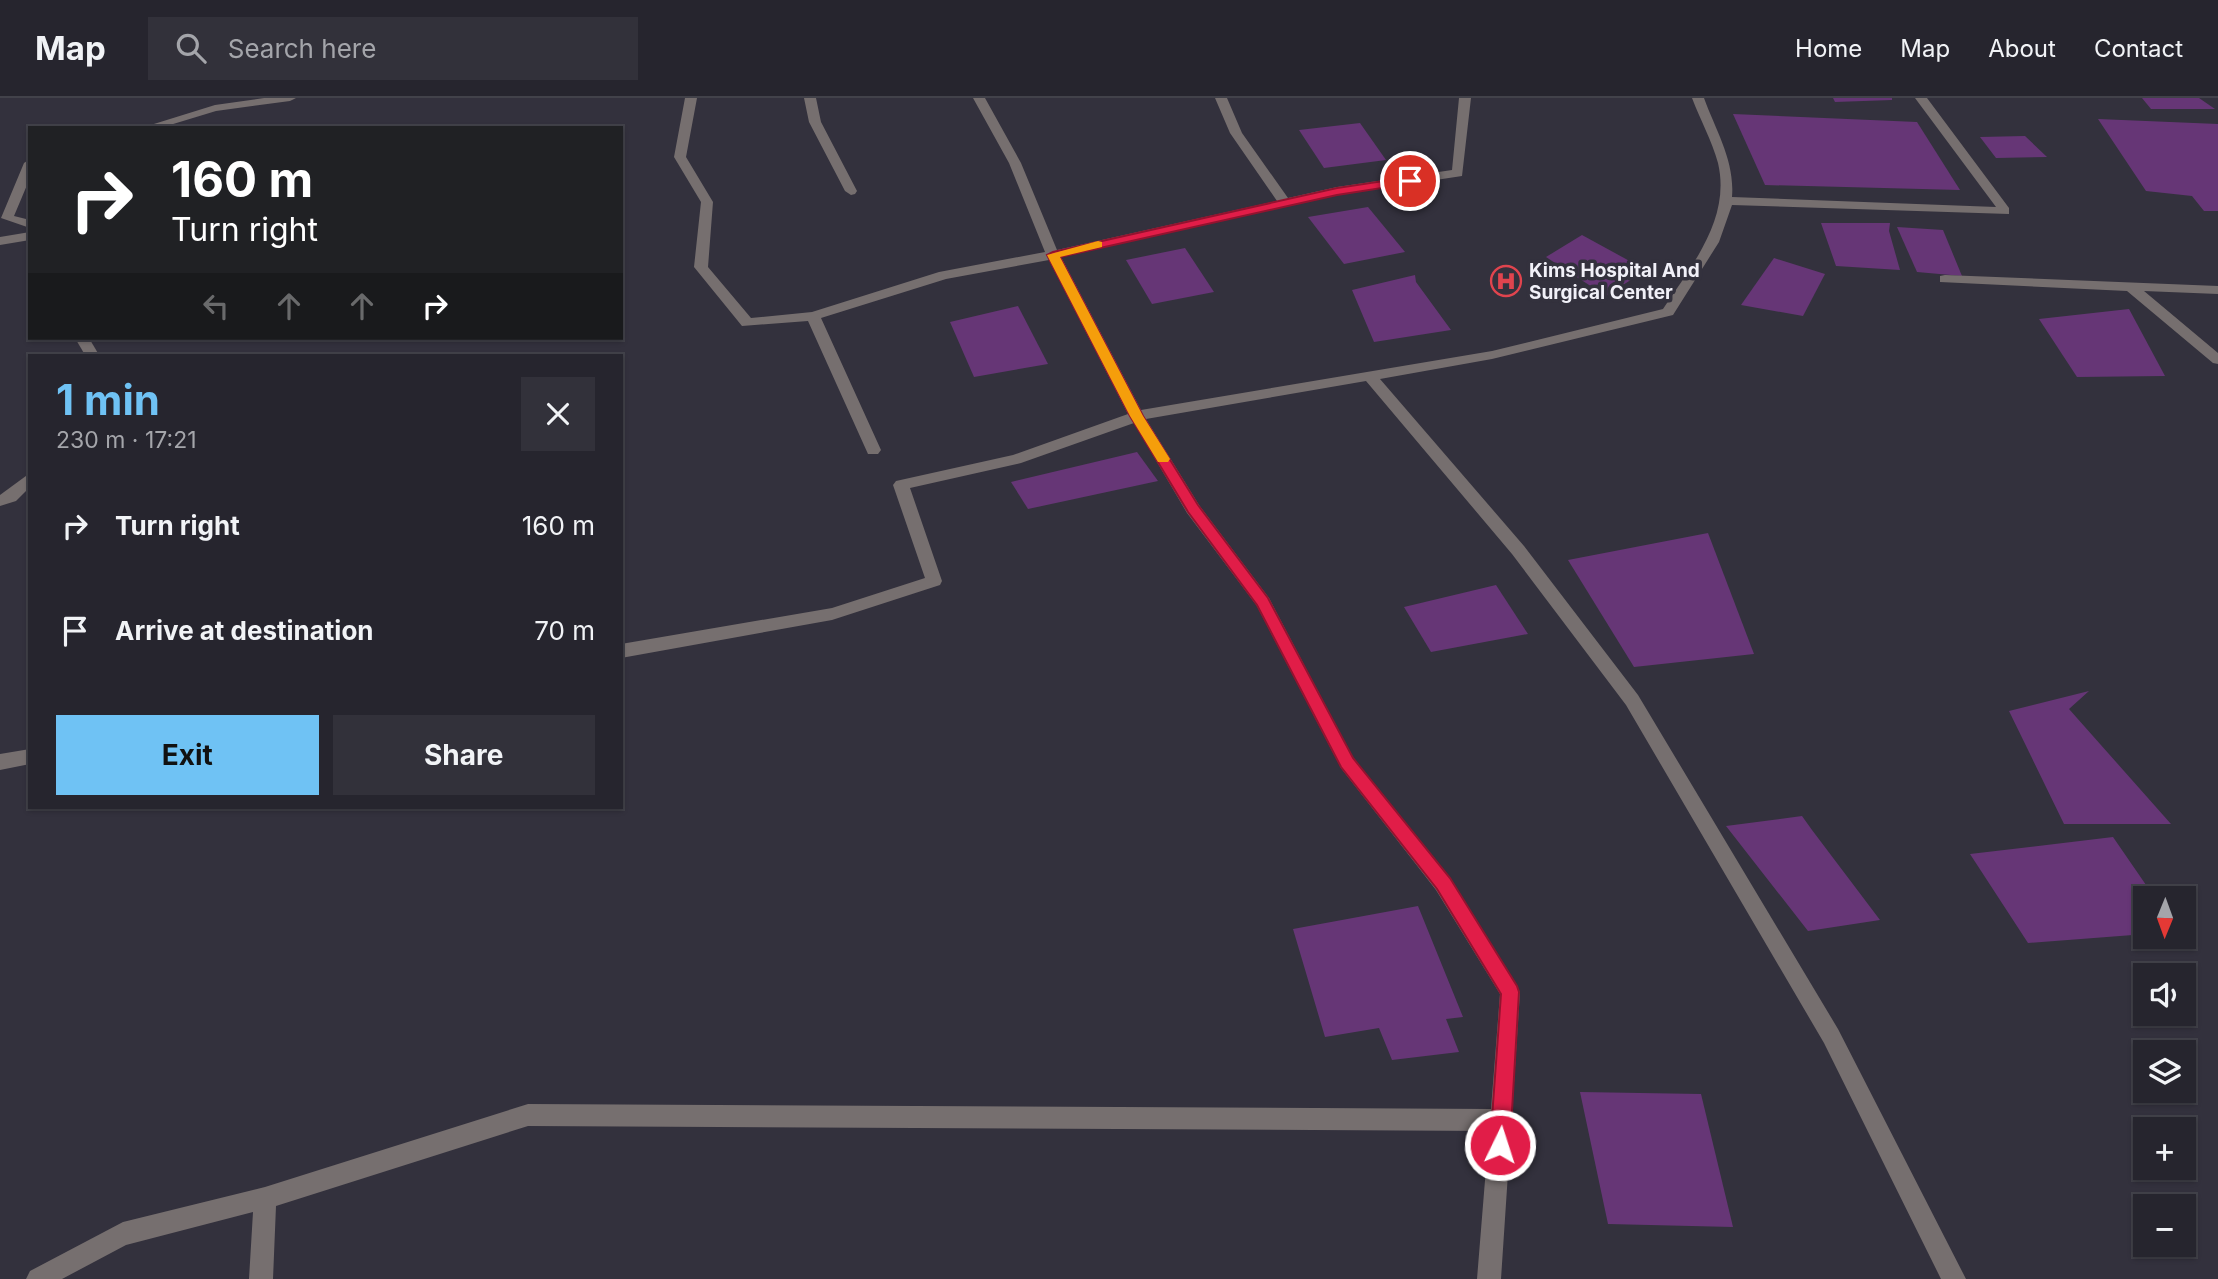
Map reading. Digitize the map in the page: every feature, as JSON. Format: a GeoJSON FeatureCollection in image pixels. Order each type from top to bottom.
{"type":"FeatureCollection","features":[{"type":"Feature","properties":{"kind":"street"},"geometry":{"type":"LineString","coordinates":[[154,126],[215,108],[290,98]]}},
{"type":"Feature","properties":{"kind":"street"},"geometry":{"type":"LineString","coordinates":[[691,98],[680,157],[707,202],[701,267],[747,323],[813,316],[944,275],[1053,255],[1337,191],[1458,173],[1465,98]]}},
{"type":"Feature","properties":{"kind":"street"},"geometry":{"type":"LineString","coordinates":[[810,98],[816,122],[851,191]]}},
{"type":"Feature","properties":{"kind":"street"},"geometry":{"type":"LineString","coordinates":[[979,98],[1015,163],[1053,255],[1137,416],[1193,509],[1263,602],[1347,763],[1443,884],[1510,992],[1489,1279]]}},
{"type":"Feature","properties":{"kind":"street"},"geometry":{"type":"LineString","coordinates":[[1222,98],[1236,133],[1285,203]]}},
{"type":"Feature","properties":{"kind":"street"},"geometry":{"type":"LineString","coordinates":[[623,651],[832,614],[934,580],[901,485],[1016,459],[1137,416],[1492,355],[1668,312],[1721,227],[1728,201],[1724,165],[1698,98]]}},
{"type":"Feature","properties":{"kind":"street"},"geometry":{"type":"LineString","coordinates":[[1728,201],[2005,211],[1921,98]]}},
{"type":"Feature","properties":{"kind":"street"},"geometry":{"type":"LineString","coordinates":[[28,168],[6,218],[28,224]]}},
{"type":"Feature","properties":{"kind":"street"},"geometry":{"type":"LineString","coordinates":[[0,241],[28,236]]}},
{"type":"Feature","properties":{"kind":"street"},"geometry":{"type":"LineString","coordinates":[[1945,279],[2218,290]]}},
{"type":"Feature","properties":{"kind":"street"},"geometry":{"type":"LineString","coordinates":[[2130,287],[2218,360]]}},
{"type":"Feature","properties":{"kind":"street"},"geometry":{"type":"LineString","coordinates":[[813,316],[873,450]]}},
{"type":"Feature","properties":{"kind":"street"},"geometry":{"type":"LineString","coordinates":[[1369,375],[1518,550],[1632,700],[1831,1036],[1954,1279]]}},
{"type":"Feature","properties":{"kind":"street"},"geometry":{"type":"LineString","coordinates":[[4,499],[28,480]]}},
{"type":"Feature","properties":{"kind":"street"},"geometry":{"type":"LineString","coordinates":[[0,762],[28,756]]}},
{"type":"Feature","properties":{"kind":"street"},"geometry":{"type":"LineString","coordinates":[[38,1279],[123,1234],[265,1198],[528,1115],[1502,1120]]}},
{"type":"Feature","properties":{"kind":"street"},"geometry":{"type":"LineString","coordinates":[[261,1279],[265,1198]]}},
{"type":"Feature","properties":{"kind":"building"},"geometry":{"type":"Polygon","coordinates":[[[1833,98],[1892,98],[1892,100],[1835,102],[1833,98]]]}},
{"type":"Feature","properties":{"kind":"building"},"geometry":{"type":"Polygon","coordinates":[[[2142,98],[2199,98],[2215,109],[2151,109],[2142,98]]]}},
{"type":"Feature","properties":{"kind":"building"},"geometry":{"type":"Polygon","coordinates":[[[1733,114],[1917,122],[1960,190],[1765,185],[1733,114]]]}},
{"type":"Feature","properties":{"kind":"building"},"geometry":{"type":"Polygon","coordinates":[[[2098,119],[2218,124],[2218,211],[2204,211],[2192,196],[2146,191],[2098,119]]]}},
{"type":"Feature","properties":{"kind":"building"},"geometry":{"type":"Polygon","coordinates":[[[1360,123],[1386,160],[1324,168],[1299,130],[1360,123]]]}},
{"type":"Feature","properties":{"kind":"building"},"geometry":{"type":"Polygon","coordinates":[[[2025,136],[2047,157],[1996,158],[1980,137],[2025,136]]]}},
{"type":"Feature","properties":{"kind":"building"},"geometry":{"type":"Polygon","coordinates":[[[1368,207],[1405,252],[1344,264],[1308,217],[1368,207]]]}},
{"type":"Feature","properties":{"kind":"building"},"geometry":{"type":"Polygon","coordinates":[[[1821,223],[1890,223],[1889,231],[1900,270],[1836,266],[1821,223]]]}},
{"type":"Feature","properties":{"kind":"building"},"geometry":{"type":"Polygon","coordinates":[[[1897,227],[1943,230],[1962,276],[1917,272],[1897,227]]]}},
{"type":"Feature","properties":{"kind":"building"},"geometry":{"type":"Polygon","coordinates":[[[1582,235],[1646,270],[1606,296],[1546,257],[1582,235]]]}},
{"type":"Feature","properties":{"kind":"building"},"geometry":{"type":"Polygon","coordinates":[[[1185,248],[1214,292],[1152,304],[1126,260],[1185,248]]]}},
{"type":"Feature","properties":{"kind":"building"},"geometry":{"type":"Polygon","coordinates":[[[1774,258],[1825,274],[1803,316],[1741,305],[1774,258]]]}},
{"type":"Feature","properties":{"kind":"building"},"geometry":{"type":"Polygon","coordinates":[[[1415,275],[1416,282],[1451,330],[1374,342],[1352,290],[1415,275]]]}},
{"type":"Feature","properties":{"kind":"building"},"geometry":{"type":"Polygon","coordinates":[[[1018,306],[1048,364],[974,377],[950,322],[1018,306]]]}},
{"type":"Feature","properties":{"kind":"building"},"geometry":{"type":"Polygon","coordinates":[[[2129,309],[2165,376],[2077,377],[2039,319],[2129,309]]]}},
{"type":"Feature","properties":{"kind":"building"},"geometry":{"type":"Polygon","coordinates":[[[1137,452],[1158,481],[1028,509],[1011,482],[1137,452]]]}},
{"type":"Feature","properties":{"kind":"building"},"geometry":{"type":"Polygon","coordinates":[[[1708,533],[1754,654],[1634,667],[1568,560],[1708,533]]]}},
{"type":"Feature","properties":{"kind":"building"},"geometry":{"type":"Polygon","coordinates":[[[1496,585],[1528,634],[1431,652],[1404,607],[1496,585]]]}},
{"type":"Feature","properties":{"kind":"building"},"geometry":{"type":"Polygon","coordinates":[[[2089,691],[2069,709],[2171,824],[2064,824],[2009,711],[2089,691]]]}},
{"type":"Feature","properties":{"kind":"building"},"geometry":{"type":"Polygon","coordinates":[[[1802,816],[1880,920],[1808,931],[1726,826],[1802,816]]]}},
{"type":"Feature","properties":{"kind":"building"},"geometry":{"type":"Polygon","coordinates":[[[2113,837],[2147,886],[2133,886],[2133,935],[2028,943],[1970,854],[2113,837]]]}},
{"type":"Feature","properties":{"kind":"building"},"geometry":{"type":"Polygon","coordinates":[[[1418,906],[1463,1017],[1446,1019],[1459,1052],[1392,1060],[1379,1028],[1325,1037],[1293,929],[1418,906]]]}},
{"type":"Feature","properties":{"kind":"building"},"geometry":{"type":"Polygon","coordinates":[[[1580,1092],[1701,1094],[1733,1227],[1608,1224],[1580,1092]]]}},
{"type":"Feature","properties":{"kind":"slow traffic"},"geometry":{"type":"LineString","coordinates":[[1098,245],[1053,255],[1137,416],[1163,459]]}},
{"type":"Feature","properties":{"kind":"place","name":"Kims Hospital And Surgical Center"},"geometry":{"type":"Point","coordinates":[1506,281]}},
{"type":"Feature","properties":{"kind":"route"},"geometry":{"type":"LineString","coordinates":[[1410,181],[1337,191],[1053,255],[1137,416],[1193,509],[1263,602],[1347,763],[1443,884],[1510,992],[1500,1145]]}}]}
